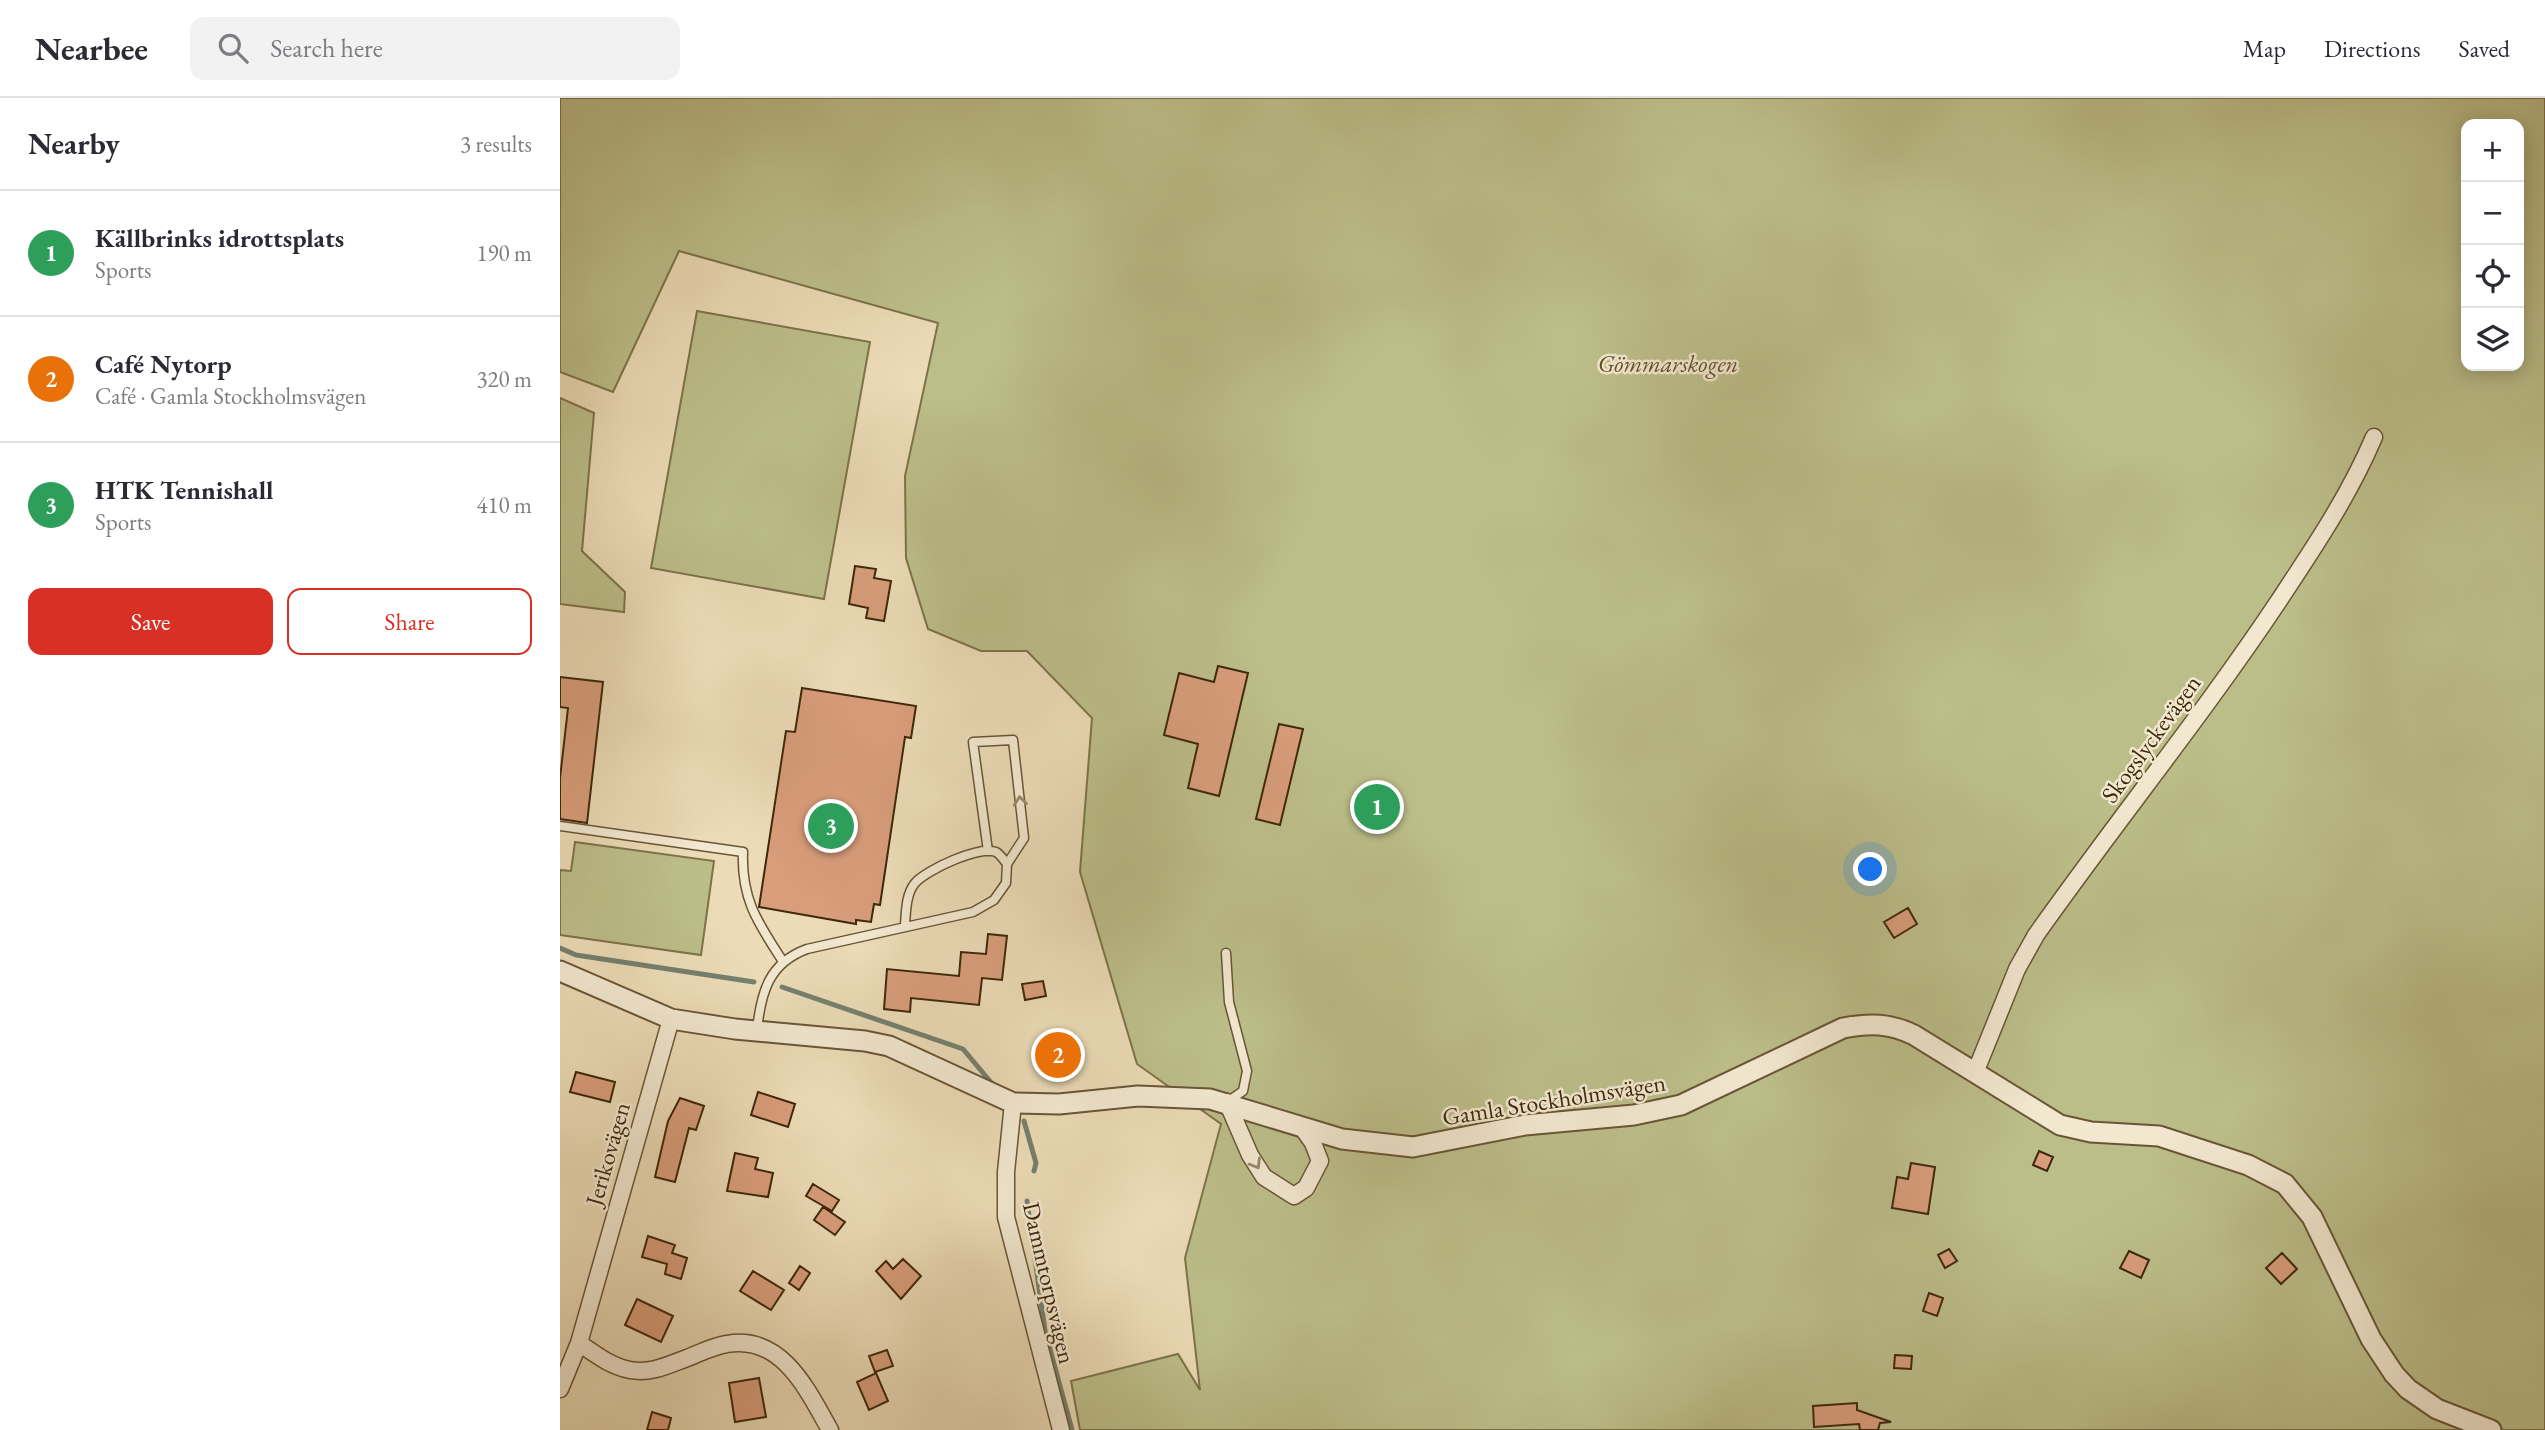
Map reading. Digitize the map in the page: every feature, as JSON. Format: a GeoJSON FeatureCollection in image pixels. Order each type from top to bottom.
{"type":"FeatureCollection","features":[{"type":"Feature","properties":{"kind":"street","name":"Skogslyckevägen"},"geometry":{"type":"LineString","coordinates":[[1975,1073],[2017,969],[2036,935],[2252,641],[2327,528],[2355,480],[2374,437]]}},
{"type":"Feature","properties":{"kind":"street","name":"Gamla Stockholmsvägen"},"geometry":{"type":"LineString","coordinates":[[560,971],[671,1019],[889,1046],[1013,1103],[1059,1104],[1138,1096],[1197,1098],[1227,1102],[1342,1139],[1413,1147],[1525,1125],[1634,1115],[1703,1096],[1826,1034],[1867,1024],[1903,1029],[2060,1125],[2091,1132],[2159,1136],[2248,1165],[2286,1185],[2312,1217],[2371,1339],[2394,1374],[2408,1389],[2437,1409],[2491,1430]]}},
{"type":"Feature","properties":{"kind":"street","name":"Jerikovägen"},"geometry":{"type":"LineString","coordinates":[[560,1388],[579,1343],[671,1019]]}},
{"type":"Feature","properties":{"kind":"street"},"geometry":{"type":"LineString","coordinates":[[1227,1102],[1250,1155],[1264,1177],[1294,1196],[1306,1188],[1320,1161],[1313,1143],[1301,1126]]}},
{"type":"Feature","properties":{"kind":"street","name":"Dammtorpsvägen"},"geometry":{"type":"LineString","coordinates":[[1013,1103],[1006,1172],[1006,1217],[1061,1430]]}},
{"type":"Feature","properties":{"kind":"street"},"geometry":{"type":"LineString","coordinates":[[579,1343],[613,1365],[652,1371],[721,1345],[745,1343],[762,1347],[789,1365],[806,1387],[830,1430]]}},
{"type":"Feature","properties":{"kind":"lane"},"geometry":{"type":"LineString","coordinates":[[756,1031],[762,997],[782,960],[807,949],[984,907],[994,900],[1006,883],[1007,864],[1024,838],[1013,740],[973,742],[988,850]]}},
{"type":"Feature","properties":{"kind":"lane"},"geometry":{"type":"LineString","coordinates":[[560,826],[743,852],[742,876],[749,905],[782,960]]}},
{"type":"Feature","properties":{"kind":"lane"},"geometry":{"type":"LineString","coordinates":[[905,925],[909,894],[915,883],[934,869],[988,850],[998,853],[1007,864]]}},
{"type":"Feature","properties":{"kind":"lane"},"geometry":{"type":"LineString","coordinates":[[1226,953],[1229,1002],[1247,1071],[1243,1091],[1227,1102]]}},
{"type":"Feature","properties":{"kind":"green space","name":"Gömmarskogen"},"geometry":{"type":"Polygon","coordinates":[[[560,98],[2545,98],[2545,1430],[1080,1430],[1071,1381],[1178,1354],[1200,1390],[1185,1258],[1221,1124],[1137,1064],[1080,872],[1092,718],[1027,651],[981,651],[928,629],[906,558],[905,476],[938,323],[679,251],[613,392],[560,372],[560,98]]]}},
{"type":"Feature","properties":{"kind":"green space"},"geometry":{"type":"Polygon","coordinates":[[[697,311],[870,342],[824,599],[651,568],[697,311]]]}},
{"type":"Feature","properties":{"kind":"green space"},"geometry":{"type":"Polygon","coordinates":[[[560,398],[594,413],[582,551],[625,592],[624,612],[560,604],[560,398]]]}},
{"type":"Feature","properties":{"kind":"green space"},"geometry":{"type":"Polygon","coordinates":[[[575,842],[714,861],[701,955],[560,935],[560,870],[571,871],[575,842]]]}},
{"type":"Feature","properties":{"kind":"building"},"geometry":{"type":"Polygon","coordinates":[[[855,566],[876,569],[874,578],[891,581],[884,621],[866,618],[868,608],[849,604],[855,566]]]}},
{"type":"Feature","properties":{"kind":"building"},"geometry":{"type":"Polygon","coordinates":[[[1218,666],[1248,673],[1219,796],[1188,788],[1198,744],[1164,735],[1179,673],[1214,682],[1218,666]]]}},
{"type":"Feature","properties":{"kind":"building"},"geometry":{"type":"Polygon","coordinates":[[[560,677],[603,682],[587,823],[560,819],[560,778],[568,708],[560,707],[560,677]]]}},
{"type":"Feature","properties":{"kind":"building"},"geometry":{"type":"Polygon","coordinates":[[[802,688],[916,706],[911,738],[905,737],[880,905],[874,904],[871,922],[856,920],[856,924],[759,907],[786,731],[795,732],[802,688]]]}},
{"type":"Feature","properties":{"kind":"building"},"geometry":{"type":"Polygon","coordinates":[[[1279,724],[1303,729],[1280,825],[1256,819],[1279,724]]]}},
{"type":"Feature","properties":{"kind":"building"},"geometry":{"type":"Polygon","coordinates":[[[1908,908],[1917,924],[1894,938],[1884,922],[1908,908]]]}},
{"type":"Feature","properties":{"kind":"building"},"geometry":{"type":"Polygon","coordinates":[[[988,934],[1007,936],[1002,980],[982,978],[979,1005],[911,998],[910,1012],[884,1009],[887,969],[959,976],[961,952],[986,954],[988,934]]]}},
{"type":"Feature","properties":{"kind":"building"},"geometry":{"type":"Polygon","coordinates":[[[1043,981],[1046,996],[1025,1000],[1022,984],[1043,981]]]}},
{"type":"Feature","properties":{"kind":"building"},"geometry":{"type":"Polygon","coordinates":[[[1047,1047],[1070,1048],[1069,1064],[1046,1063],[1047,1047]]]}},
{"type":"Feature","properties":{"kind":"building"},"geometry":{"type":"Polygon","coordinates":[[[576,1072],[615,1082],[610,1102],[570,1092],[576,1072]]]}},
{"type":"Feature","properties":{"kind":"building"},"geometry":{"type":"Polygon","coordinates":[[[758,1092],[795,1104],[788,1127],[751,1115],[758,1092]]]}},
{"type":"Feature","properties":{"kind":"building"},"geometry":{"type":"Polygon","coordinates":[[[680,1098],[704,1106],[696,1130],[689,1128],[675,1182],[655,1177],[668,1121],[680,1098]]]}},
{"type":"Feature","properties":{"kind":"building"},"geometry":{"type":"Polygon","coordinates":[[[2039,1151],[2053,1157],[2047,1171],[2033,1165],[2039,1151]]]}},
{"type":"Feature","properties":{"kind":"building"},"geometry":{"type":"Polygon","coordinates":[[[735,1153],[758,1158],[755,1169],[773,1173],[768,1197],[727,1191],[735,1153]]]}},
{"type":"Feature","properties":{"kind":"building"},"geometry":{"type":"Polygon","coordinates":[[[1911,1163],[1935,1167],[1928,1214],[1892,1208],[1897,1177],[1908,1179],[1911,1163]]]}},
{"type":"Feature","properties":{"kind":"building"},"geometry":{"type":"Polygon","coordinates":[[[813,1184],[839,1200],[832,1211],[806,1196],[813,1184]]]}},
{"type":"Feature","properties":{"kind":"building"},"geometry":{"type":"Polygon","coordinates":[[[823,1207],[845,1222],[835,1235],[814,1220],[823,1207]]]}},
{"type":"Feature","properties":{"kind":"building"},"geometry":{"type":"Polygon","coordinates":[[[648,1236],[675,1245],[672,1253],[687,1258],[681,1279],[665,1274],[667,1264],[642,1257],[648,1236]]]}},
{"type":"Feature","properties":{"kind":"building"},"geometry":{"type":"Polygon","coordinates":[[[1949,1249],[1957,1261],[1945,1268],[1938,1255],[1949,1249]]]}},
{"type":"Feature","properties":{"kind":"building"},"geometry":{"type":"Polygon","coordinates":[[[2129,1251],[2149,1260],[2141,1278],[2120,1268],[2129,1251]]]}},
{"type":"Feature","properties":{"kind":"building"},"geometry":{"type":"Polygon","coordinates":[[[2282,1253],[2297,1269],[2281,1284],[2266,1268],[2282,1253]]]}},
{"type":"Feature","properties":{"kind":"building"},"geometry":{"type":"Polygon","coordinates":[[[903,1259],[921,1276],[901,1299],[876,1271],[886,1261],[893,1269],[903,1259]]]}},
{"type":"Feature","properties":{"kind":"building"},"geometry":{"type":"Polygon","coordinates":[[[800,1266],[810,1273],[799,1290],[789,1283],[800,1266]]]}},
{"type":"Feature","properties":{"kind":"building"},"geometry":{"type":"Polygon","coordinates":[[[753,1271],[784,1290],[771,1310],[740,1291],[753,1271]]]}},
{"type":"Feature","properties":{"kind":"building"},"geometry":{"type":"Polygon","coordinates":[[[1929,1293],[1943,1298],[1937,1316],[1923,1311],[1929,1293]]]}},
{"type":"Feature","properties":{"kind":"building"},"geometry":{"type":"Polygon","coordinates":[[[637,1299],[673,1316],[661,1342],[625,1325],[637,1299]]]}},
{"type":"Feature","properties":{"kind":"building"},"geometry":{"type":"Polygon","coordinates":[[[887,1350],[893,1366],[875,1372],[869,1356],[887,1350]]]}},
{"type":"Feature","properties":{"kind":"building"},"geometry":{"type":"Polygon","coordinates":[[[1895,1355],[1912,1356],[1911,1369],[1894,1368],[1895,1355]]]}},
{"type":"Feature","properties":{"kind":"building"},"geometry":{"type":"Polygon","coordinates":[[[876,1373],[888,1401],[869,1410],[857,1382],[876,1373]]]}},
{"type":"Feature","properties":{"kind":"building"},"geometry":{"type":"Polygon","coordinates":[[[759,1378],[766,1417],[735,1422],[729,1383],[759,1378]]]}},
{"type":"Feature","properties":{"kind":"building"},"geometry":{"type":"Polygon","coordinates":[[[1857,1403],[1857,1410],[1891,1422],[1880,1423],[1878,1430],[1860,1430],[1859,1424],[1814,1427],[1813,1406],[1857,1403]]]}},
{"type":"Feature","properties":{"kind":"building"},"geometry":{"type":"Polygon","coordinates":[[[652,1412],[671,1418],[668,1430],[647,1430],[652,1412]]]}},
{"type":"Feature","properties":{"kind":"waterway"},"geometry":{"type":"LineString","coordinates":[[560,948],[576,955],[754,982]]}},
{"type":"Feature","properties":{"kind":"waterway"},"geometry":{"type":"LineString","coordinates":[[782,987],[963,1049],[994,1086]]}},
{"type":"Feature","properties":{"kind":"waterway"},"geometry":{"type":"LineString","coordinates":[[1024,1121],[1036,1163],[1034,1171]]}},
{"type":"Feature","properties":{"kind":"waterway"},"geometry":{"type":"LineString","coordinates":[[1027,1201],[1045,1331],[1072,1430]]}},
{"type":"Feature","properties":{"kind":"place","name":"Källbrinks idrottsplats"},"geometry":{"type":"Point","coordinates":[1377,807]}},
{"type":"Feature","properties":{"kind":"place","name":"HTK Tennishall"},"geometry":{"type":"Point","coordinates":[831,826]}},
{"type":"Feature","properties":{"kind":"place","name":"Café Nytorp"},"geometry":{"type":"Point","coordinates":[1058,1055]}}]}
